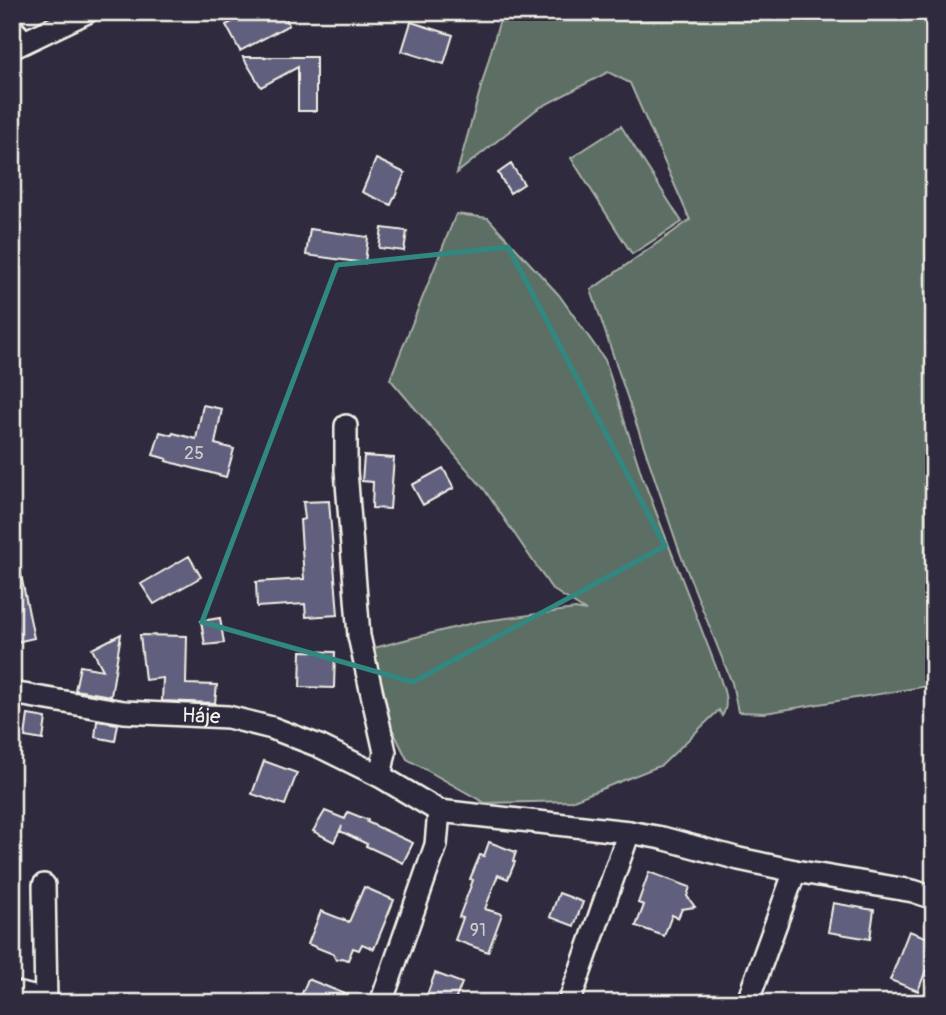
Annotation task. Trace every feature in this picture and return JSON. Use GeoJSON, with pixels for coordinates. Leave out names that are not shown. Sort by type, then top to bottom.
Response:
{"type":"FeatureCollection","features":[{"type":"Feature","properties":{"kind":"street"},"geometry":{"type":"LineString","coordinates":[[21,43],[87,12]]}},
{"type":"Feature","properties":{"kind":"street"},"geometry":{"type":"LineString","coordinates":[[346,426],[346,470],[359,636],[385,752],[380,776]]}},
{"type":"Feature","properties":{"kind":"street","name":"Háje"},"geometry":{"type":"LineString","coordinates":[[12,693],[124,712],[228,717],[272,729],[319,746],[380,776],[439,811]]}},
{"type":"Feature","properties":{"kind":"street"},"geometry":{"type":"LineString","coordinates":[[382,1003],[436,845],[439,811],[629,832],[739,859],[913,891],[934,898]]}},
{"type":"Feature","properties":{"kind":"street"},"geometry":{"type":"LineString","coordinates":[[569,1003],[629,832]]}},
{"type":"Feature","properties":{"kind":"street"},"geometry":{"type":"LineString","coordinates":[[747,1003],[795,871]]}},
{"type":"Feature","properties":{"kind":"street"},"geometry":{"type":"LineString","coordinates":[[12,992],[46,1001],[44,885]]}},
{"type":"Feature","properties":{"kind":"lane"},"geometry":{"type":"LineString","coordinates":[[12,20],[21,43]]}},
{"type":"Feature","properties":{"kind":"highlighted area"},"geometry":{"type":"Polygon","coordinates":[[[508,247],[665,546],[413,682],[202,622],[337,265],[508,247]]]}},
{"type":"Feature","properties":{"kind":"green space"},"geometry":{"type":"Polygon","coordinates":[[[502,12],[934,12],[934,685],[765,713],[738,712],[732,683],[680,553],[591,290],[690,220],[630,83],[608,72],[537,109],[457,173],[502,12]]]}},
{"type":"Feature","properties":{"kind":"green space"},"geometry":{"type":"Polygon","coordinates":[[[621,126],[682,222],[632,254],[571,158],[621,126]]]}},
{"type":"Feature","properties":{"kind":"green space"},"geometry":{"type":"Polygon","coordinates":[[[456,214],[488,218],[559,295],[605,360],[642,476],[725,694],[726,706],[722,716],[719,710],[662,765],[571,801],[485,803],[407,759],[384,713],[363,651],[477,622],[575,609],[586,611],[552,589],[484,489],[390,379],[456,214]]]}},
{"type":"Feature","properties":{"kind":"building"},"geometry":{"type":"Polygon","coordinates":[[[251,12],[283,12],[289,25],[240,51],[226,25],[251,12]]]}},
{"type":"Feature","properties":{"kind":"building"},"geometry":{"type":"Polygon","coordinates":[[[411,22],[453,35],[444,64],[402,51],[411,22]]]}},
{"type":"Feature","properties":{"kind":"building"},"geometry":{"type":"Polygon","coordinates":[[[243,57],[316,57],[316,111],[298,111],[298,67],[261,87],[243,57]]]}},
{"type":"Feature","properties":{"kind":"building"},"geometry":{"type":"Polygon","coordinates":[[[376,159],[405,173],[391,205],[362,192],[376,159]]]}},
{"type":"Feature","properties":{"kind":"building"},"geometry":{"type":"Polygon","coordinates":[[[511,164],[524,184],[510,193],[498,173],[511,164]]]}},
{"type":"Feature","properties":{"kind":"building"},"geometry":{"type":"Polygon","coordinates":[[[382,228],[407,231],[404,251],[379,248],[382,228]]]}},
{"type":"Feature","properties":{"kind":"building"},"geometry":{"type":"Polygon","coordinates":[[[310,229],[368,237],[365,263],[306,255],[310,229]]]}},
{"type":"Feature","properties":{"kind":"building"},"geometry":{"type":"Polygon","coordinates":[[[203,405],[222,409],[215,444],[234,449],[226,477],[153,455],[160,432],[196,439],[203,405]]]}},
{"type":"Feature","properties":{"kind":"building"},"geometry":{"type":"Polygon","coordinates":[[[364,456],[394,458],[390,509],[372,508],[373,482],[362,481],[364,456]]]}},
{"type":"Feature","properties":{"kind":"building"},"geometry":{"type":"Polygon","coordinates":[[[443,468],[454,488],[423,505],[412,485],[443,468]]]}},
{"type":"Feature","properties":{"kind":"building"},"geometry":{"type":"Polygon","coordinates":[[[329,501],[338,615],[306,617],[305,604],[257,607],[256,582],[304,579],[300,520],[305,519],[303,502],[329,501]]]}},
{"type":"Feature","properties":{"kind":"building"},"geometry":{"type":"Polygon","coordinates":[[[189,556],[201,577],[154,604],[141,584],[189,556]]]}},
{"type":"Feature","properties":{"kind":"building"},"geometry":{"type":"Polygon","coordinates":[[[20,570],[34,638],[12,643],[12,571],[20,570]]]}},
{"type":"Feature","properties":{"kind":"building"},"geometry":{"type":"Polygon","coordinates":[[[220,618],[224,643],[205,645],[201,621],[220,618]]]}},
{"type":"Feature","properties":{"kind":"building"},"geometry":{"type":"Polygon","coordinates":[[[121,634],[111,696],[75,690],[80,666],[103,670],[92,649],[121,634]]]}},
{"type":"Feature","properties":{"kind":"building"},"geometry":{"type":"Polygon","coordinates":[[[140,635],[187,636],[186,684],[217,685],[215,703],[162,701],[163,678],[145,680],[140,635]]]}},
{"type":"Feature","properties":{"kind":"building"},"geometry":{"type":"Polygon","coordinates":[[[301,651],[335,652],[334,688],[300,687],[301,651]]]}},
{"type":"Feature","properties":{"kind":"building"},"geometry":{"type":"Polygon","coordinates":[[[28,715],[46,718],[43,740],[25,737],[28,715]]]}},
{"type":"Feature","properties":{"kind":"building"},"geometry":{"type":"Polygon","coordinates":[[[97,721],[118,724],[115,741],[95,737],[97,721]]]}},
{"type":"Feature","properties":{"kind":"building"},"geometry":{"type":"Polygon","coordinates":[[[264,761],[297,773],[285,805],[252,794],[264,761]]]}},
{"type":"Feature","properties":{"kind":"building"},"geometry":{"type":"Polygon","coordinates":[[[325,811],[345,819],[348,812],[413,843],[403,863],[340,831],[342,826],[334,842],[313,831],[325,811]]]}},
{"type":"Feature","properties":{"kind":"building"},"geometry":{"type":"Polygon","coordinates":[[[489,842],[516,852],[508,879],[498,875],[485,909],[502,914],[488,952],[455,940],[463,918],[459,917],[473,880],[470,879],[489,842]]]}},
{"type":"Feature","properties":{"kind":"building"},"geometry":{"type":"Polygon","coordinates":[[[649,872],[690,887],[687,896],[695,907],[682,909],[678,918],[672,915],[664,936],[636,926],[644,905],[638,903],[649,872]]]}},
{"type":"Feature","properties":{"kind":"building"},"geometry":{"type":"Polygon","coordinates":[[[364,887],[394,900],[374,949],[362,944],[359,950],[353,948],[348,960],[336,960],[333,954],[308,944],[321,911],[349,922],[364,887]]]}},
{"type":"Feature","properties":{"kind":"building"},"geometry":{"type":"Polygon","coordinates":[[[559,893],[583,902],[574,926],[550,917],[559,893]]]}},
{"type":"Feature","properties":{"kind":"building"},"geometry":{"type":"Polygon","coordinates":[[[833,903],[874,910],[870,939],[828,932],[833,903]]]}},
{"type":"Feature","properties":{"kind":"building"},"geometry":{"type":"Polygon","coordinates":[[[909,931],[934,940],[934,949],[918,991],[890,980],[909,931]]]}},
{"type":"Feature","properties":{"kind":"building"},"geometry":{"type":"Polygon","coordinates":[[[435,973],[462,983],[454,1003],[427,995],[435,973]]]}},
{"type":"Feature","properties":{"kind":"building"},"geometry":{"type":"Polygon","coordinates":[[[308,979],[365,1002],[365,1003],[298,1003],[308,979]]]}}]}
